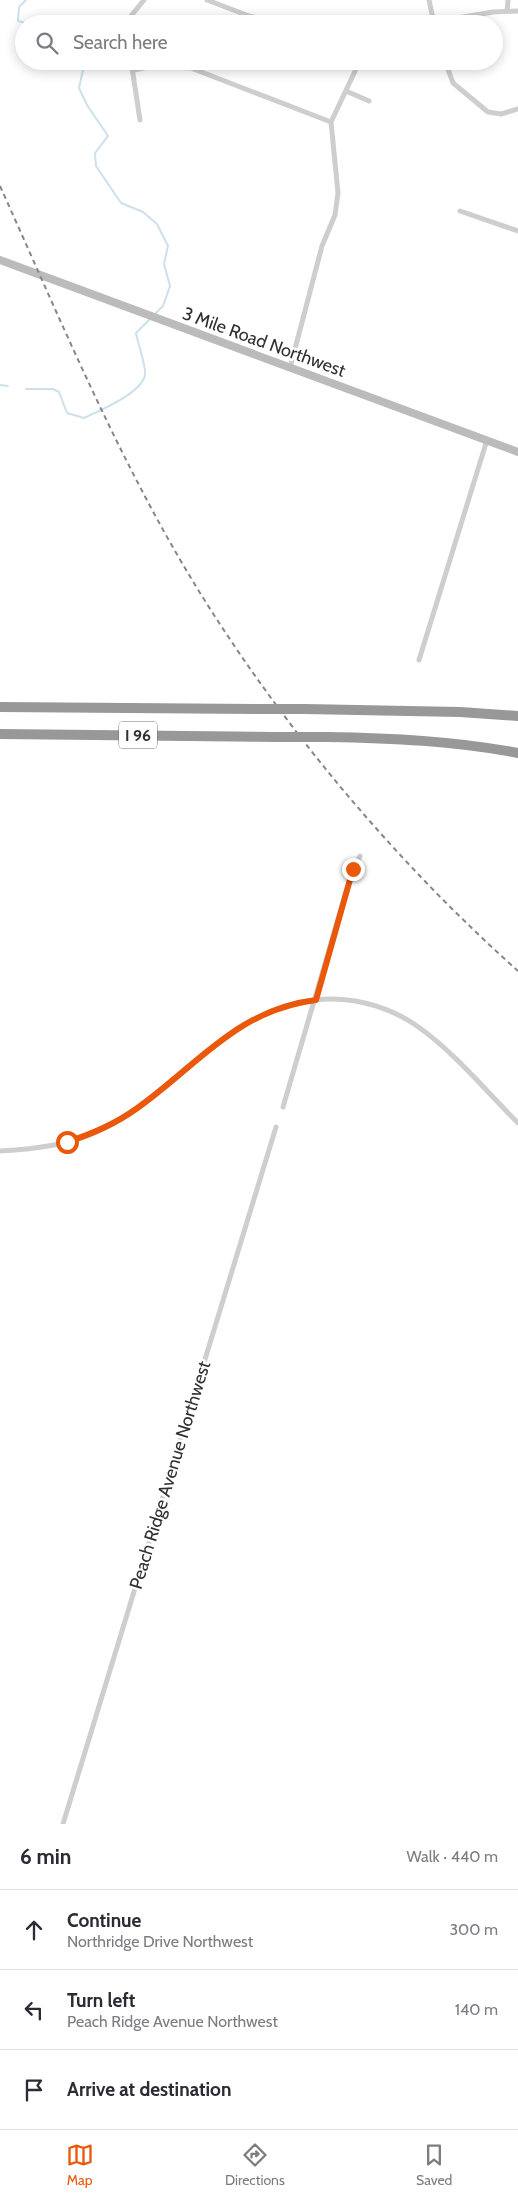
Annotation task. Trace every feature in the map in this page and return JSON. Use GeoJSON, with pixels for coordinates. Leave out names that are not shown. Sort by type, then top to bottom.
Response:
{"type":"FeatureCollection","features":[{"type":"Feature","properties":{"kind":"highway","name":"I 96"},"geometry":{"type":"LineString","coordinates":[[0,707],[305,709],[460,712],[518,716]]}},
{"type":"Feature","properties":{"kind":"highway","name":"I 96"},"geometry":{"type":"LineString","coordinates":[[0,734],[276,736],[425,740],[518,753]]}},
{"type":"Feature","properties":{"kind":"main road","name":"3 Mile Road Northwest"},"geometry":{"type":"LineString","coordinates":[[0,260],[518,452]]}},
{"type":"Feature","properties":{"kind":"street"},"geometry":{"type":"LineString","coordinates":[[133,15],[144,0]]}},
{"type":"Feature","properties":{"kind":"street"},"geometry":{"type":"LineString","coordinates":[[207,0],[246,15]]}},
{"type":"Feature","properties":{"kind":"street"},"geometry":{"type":"LineString","coordinates":[[429,0],[432,15]]}},
{"type":"Feature","properties":{"kind":"street"},"geometry":{"type":"LineString","coordinates":[[507,11],[508,0]]}},
{"type":"Feature","properties":{"kind":"street"},"geometry":{"type":"LineString","coordinates":[[483,15],[518,11]]}},
{"type":"Feature","properties":{"kind":"street"},"geometry":{"type":"LineString","coordinates":[[134,70],[140,120]]}},
{"type":"Feature","properties":{"kind":"street"},"geometry":{"type":"LineString","coordinates":[[196,70],[331,122]]}},
{"type":"Feature","properties":{"kind":"street"},"geometry":{"type":"LineString","coordinates":[[290,368],[322,246],[335,215],[338,193],[331,122],[356,70]]}},
{"type":"Feature","properties":{"kind":"street"},"geometry":{"type":"LineString","coordinates":[[448,70],[453,83],[488,112],[501,114],[518,110]]}},
{"type":"Feature","properties":{"kind":"street"},"geometry":{"type":"LineString","coordinates":[[346,91],[369,101]]}},
{"type":"Feature","properties":{"kind":"street"},"geometry":{"type":"LineString","coordinates":[[460,211],[518,231]]}},
{"type":"Feature","properties":{"kind":"street"},"geometry":{"type":"LineString","coordinates":[[420,660],[487,440]]}},
{"type":"Feature","properties":{"kind":"street"},"geometry":{"type":"LineString","coordinates":[[283,1107],[316,1000],[340,910],[353,869],[360,856]]}},
{"type":"Feature","properties":{"kind":"street"},"geometry":{"type":"LineString","coordinates":[[0,1151],[46,1147],[103,1129],[152,1098],[243,1024],[283,1006],[316,1000],[344,1000],[366,1004],[388,1010],[411,1022],[448,1053],[518,1123]]}},
{"type":"Feature","properties":{"kind":"street","name":"Peach Ridge Avenue Northwest"},"geometry":{"type":"LineString","coordinates":[[63,1824],[276,1127]]}},
{"type":"Feature","properties":{"kind":"waterway"},"geometry":{"type":"LineString","coordinates":[[18,15],[19,7],[26,0]]}},
{"type":"Feature","properties":{"kind":"waterway"},"geometry":{"type":"LineString","coordinates":[[83,70],[79,88],[87,105],[108,136],[95,153],[96,166],[121,203],[143,212],[157,224],[168,246],[164,264],[170,286],[163,306],[154,315]]}},
{"type":"Feature","properties":{"kind":"waterway"},"geometry":{"type":"LineString","coordinates":[[26,389],[53,389],[59,392],[67,413],[84,418],[121,400],[131,393],[144,379],[145,368],[136,333],[151,318]]}},
{"type":"Feature","properties":{"kind":"waterway"},"geometry":{"type":"LineString","coordinates":[[0,385],[8,386]]}},
{"type":"Feature","properties":{"kind":"railway"},"geometry":{"type":"LineString","coordinates":[[0,186],[116,441],[169,540],[231,640],[304,742],[385,839],[472,929],[518,971]]}},
{"type":"Feature","properties":{"kind":"route"},"geometry":{"type":"LineString","coordinates":[[67,1142],[103,1129],[135,1110],[223,1039],[251,1020],[283,1006],[316,1000],[335,927],[353,869]]}}]}
